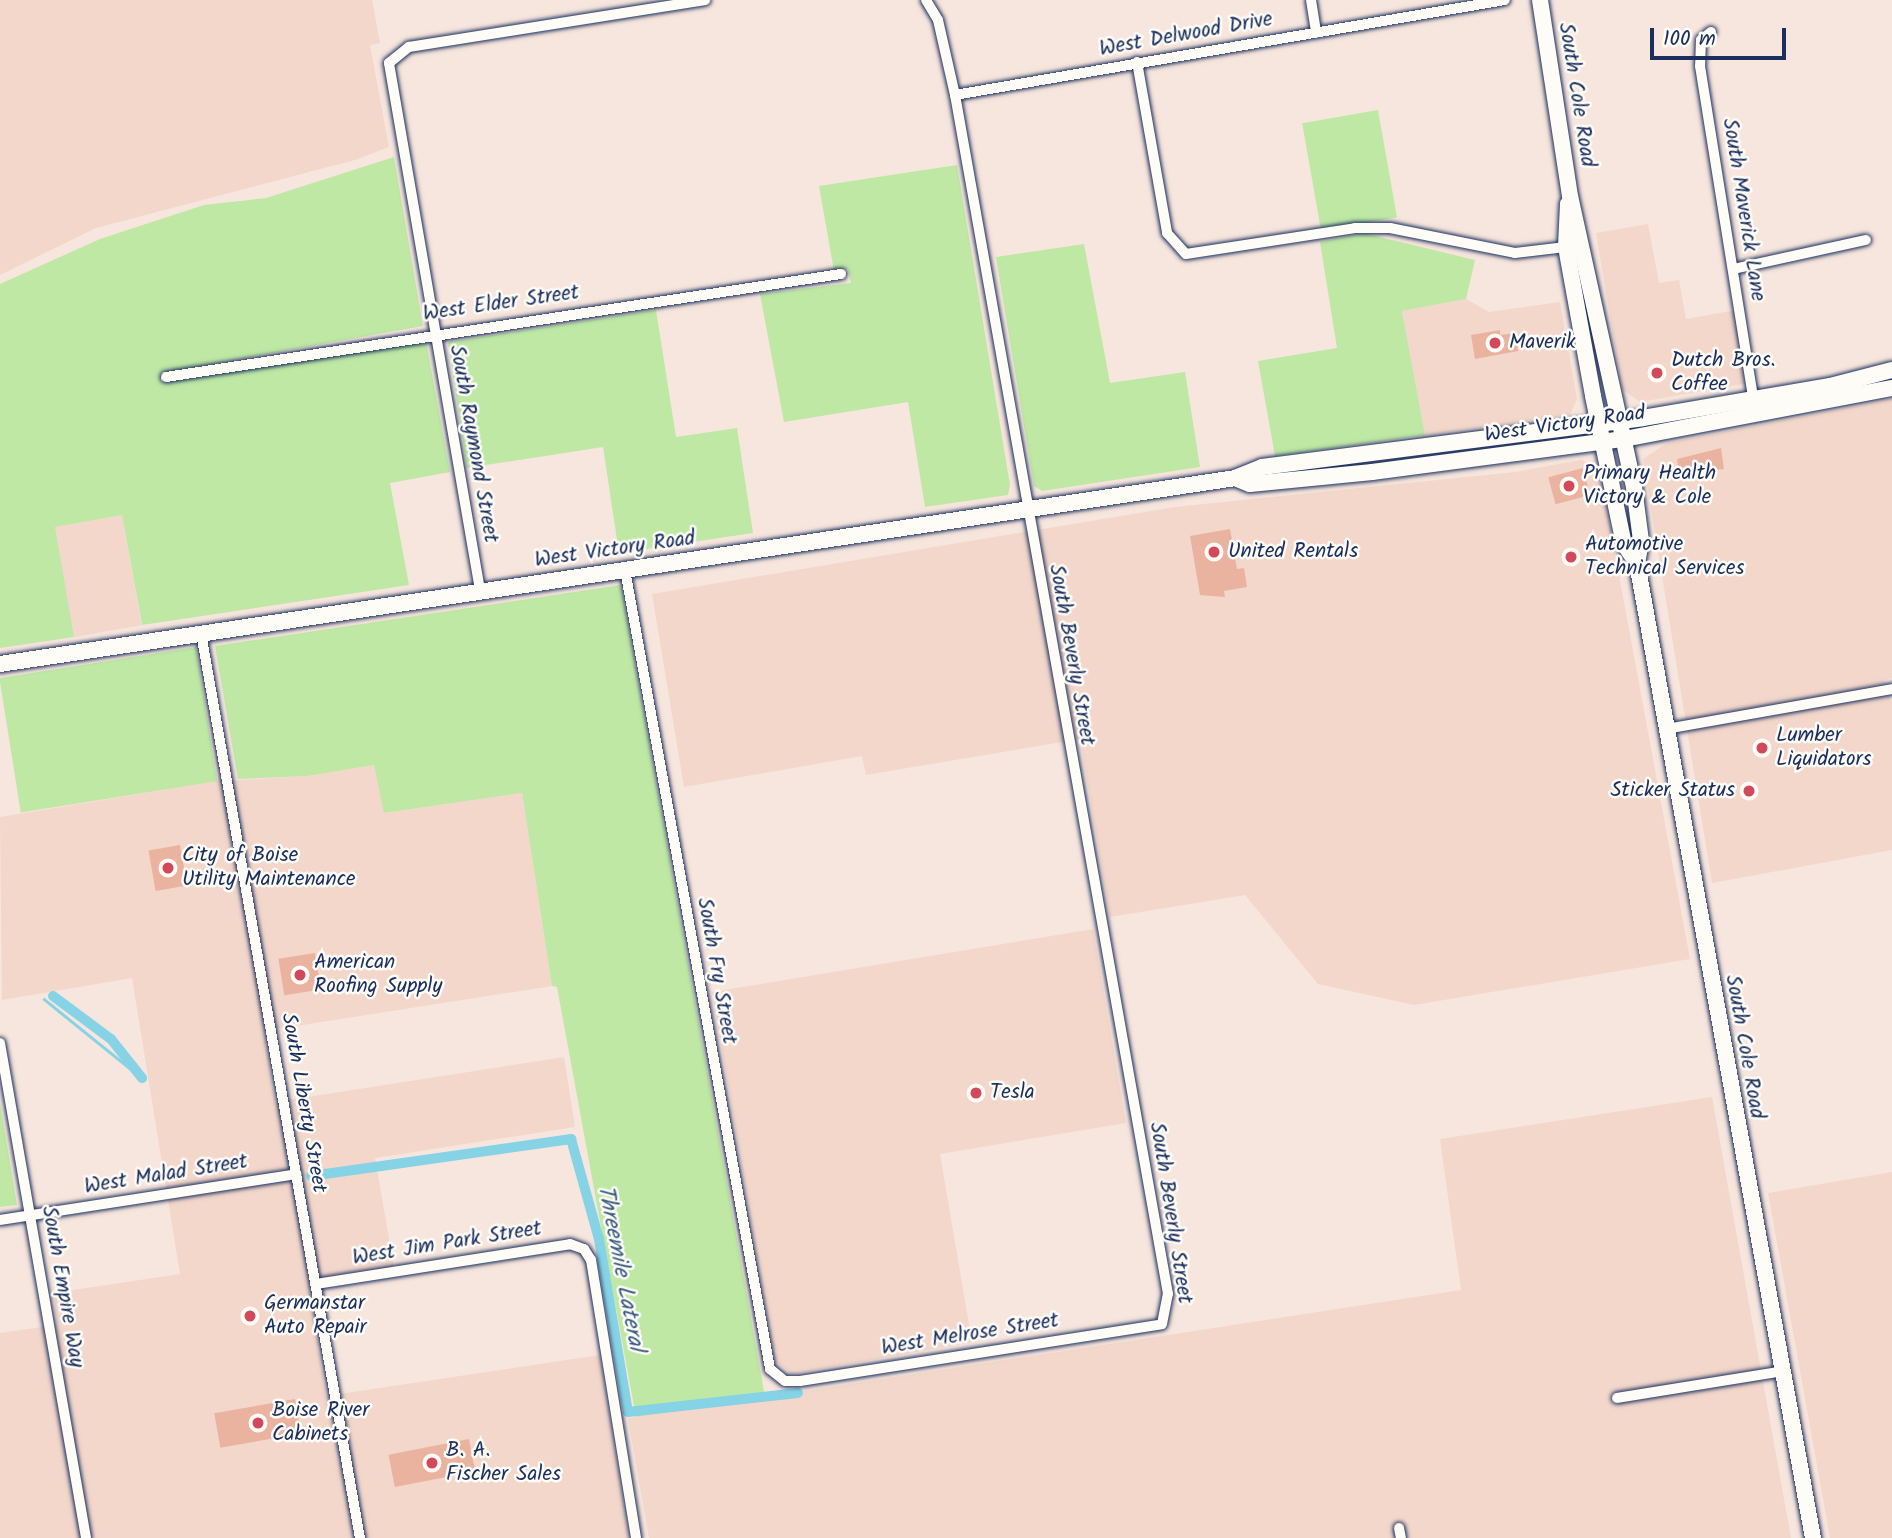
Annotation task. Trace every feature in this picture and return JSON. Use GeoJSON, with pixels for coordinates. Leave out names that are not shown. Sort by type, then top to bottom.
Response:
{"type":"FeatureCollection","features":[{"type":"Feature","properties":{"kind":"main road","name":"South Cole Road"},"geometry":{"type":"LineString","coordinates":[[1540,0],[1570,196],[1583,250],[1609,394],[1625,439],[1641,541],[1637,563],[1813,1538]]}},
{"type":"Feature","properties":{"kind":"main road","name":"South Cole Road"},"geometry":{"type":"LineString","coordinates":[[1570,196],[1566,247],[1624,544],[1637,563]]}},
{"type":"Feature","properties":{"kind":"main road","name":"South Cole Road"},"geometry":{"type":"LineString","coordinates":[[1566,247],[1587,275]]}},
{"type":"Feature","properties":{"kind":"main road","name":"West Victory Road"},"geometry":{"type":"LineString","coordinates":[[0,664],[1235,478],[1262,467],[1334,460],[1620,421],[1892,370]]}},
{"type":"Feature","properties":{"kind":"main road","name":"West Victory Road"},"geometry":{"type":"LineString","coordinates":[[1235,478],[1250,484],[1625,439],[1892,388]]}},
{"type":"Feature","properties":{"kind":"main road","name":"West Victory Road"},"geometry":{"type":"LineString","coordinates":[[1283,480],[1287,472],[1334,460]]}},
{"type":"Feature","properties":{"kind":"street","name":"South Raymond Street"},"geometry":{"type":"LineString","coordinates":[[480,590],[389,68],[392,57],[409,47],[705,0]]}},
{"type":"Feature","properties":{"kind":"street","name":"South Beverly Street"},"geometry":{"type":"LineString","coordinates":[[926,0],[938,20],[955,94],[1168,1294],[1167,1319]]}},
{"type":"Feature","properties":{"kind":"street"},"geometry":{"type":"LineString","coordinates":[[1311,0],[1316,33]]}},
{"type":"Feature","properties":{"kind":"street","name":"West Delwood Drive"},"geometry":{"type":"LineString","coordinates":[[955,94],[1505,0]]}},
{"type":"Feature","properties":{"kind":"street","name":"South Maverick Lane"},"geometry":{"type":"LineString","coordinates":[[1711,32],[1699,53],[1753,398]]}},
{"type":"Feature","properties":{"kind":"street"},"geometry":{"type":"LineString","coordinates":[[1137,62],[1167,233],[1186,254],[1355,228],[1390,228],[1515,253],[1566,247]]}},
{"type":"Feature","properties":{"kind":"street"},"geometry":{"type":"LineString","coordinates":[[1733,269],[1866,240]]}},
{"type":"Feature","properties":{"kind":"street","name":"West Elder Street"},"geometry":{"type":"LineString","coordinates":[[166,377],[841,274]]}},
{"type":"Feature","properties":{"kind":"street","name":"South Fry Street"},"geometry":{"type":"LineString","coordinates":[[625,570],[767,1361],[776,1376]]}},
{"type":"Feature","properties":{"kind":"street","name":"South Liberty Street"},"geometry":{"type":"LineString","coordinates":[[201,633],[360,1538]]}},
{"type":"Feature","properties":{"kind":"street"},"geometry":{"type":"LineString","coordinates":[[1666,729],[1892,688]]}},
{"type":"Feature","properties":{"kind":"street","name":"South Empire Way"},"geometry":{"type":"LineString","coordinates":[[0,1043],[86,1538]]}},
{"type":"Feature","properties":{"kind":"street","name":"West Malad Street"},"geometry":{"type":"LineString","coordinates":[[0,1220],[296,1174]]}},
{"type":"Feature","properties":{"kind":"street","name":"West Jim Park Street"},"geometry":{"type":"LineString","coordinates":[[316,1284],[570,1244],[584,1249],[591,1260],[636,1538]]}},
{"type":"Feature","properties":{"kind":"street","name":"West Melrose Street"},"geometry":{"type":"LineString","coordinates":[[776,1376],[800,1381],[1156,1327],[1167,1319]]}},
{"type":"Feature","properties":{"kind":"street"},"geometry":{"type":"LineString","coordinates":[[1616,1398],[1783,1371]]}},
{"type":"Feature","properties":{"kind":"shaded area"},"geometry":{"type":"Polygon","coordinates":[[[0,0],[372,0],[380,43],[370,45],[389,147],[355,160],[96,228],[0,275],[0,0]]]}},
{"type":"Feature","properties":{"kind":"shaded area"},"geometry":{"type":"Polygon","coordinates":[[[1648,224],[1659,283],[1679,280],[1686,319],[1742,309],[1755,382],[1640,402],[1622,389],[1596,233],[1648,224]]]}},
{"type":"Feature","properties":{"kind":"shaded area"},"geometry":{"type":"Polygon","coordinates":[[[1466,299],[1489,312],[1560,302],[1577,399],[1570,415],[1425,435],[1402,311],[1466,299]]]}},
{"type":"Feature","properties":{"kind":"shaded area"},"geometry":{"type":"Polygon","coordinates":[[[1892,399],[1892,678],[1884,680],[1892,703],[1892,850],[1712,883],[1643,459],[1667,443],[1892,399]]]}},
{"type":"Feature","properties":{"kind":"shaded area"},"geometry":{"type":"Polygon","coordinates":[[[1581,460],[1599,467],[1690,959],[1414,1005],[1318,984],[1245,895],[1110,917],[1080,739],[866,775],[862,756],[684,787],[652,594],[1175,507],[1515,472],[1581,460]]]}},
{"type":"Feature","properties":{"kind":"shaded area"},"geometry":{"type":"Polygon","coordinates":[[[122,515],[141,625],[73,637],[54,527],[122,515]]]}},
{"type":"Feature","properties":{"kind":"shaded area"},"geometry":{"type":"Polygon","coordinates":[[[374,765],[385,813],[522,793],[552,986],[264,1031],[275,1102],[564,1057],[575,1127],[375,1158],[394,1267],[308,1283],[326,1396],[600,1355],[629,1538],[0,1538],[0,1333],[57,1325],[53,1293],[180,1274],[132,978],[2,1000],[0,817],[218,781],[309,776],[374,765]]]}},
{"type":"Feature","properties":{"kind":"shaded area"},"geometry":{"type":"Polygon","coordinates":[[[1093,929],[1126,1123],[940,1154],[972,1342],[792,1374],[775,1361],[712,992],[1093,929]]]}},
{"type":"Feature","properties":{"kind":"shaded area"},"geometry":{"type":"Polygon","coordinates":[[[1712,1097],[1791,1538],[649,1538],[628,1418],[1461,1290],[1440,1139],[1712,1097]]]}},
{"type":"Feature","properties":{"kind":"shaded area"},"geometry":{"type":"Polygon","coordinates":[[[1892,1172],[1892,1538],[1830,1538],[1768,1193],[1892,1172]]]}},
{"type":"Feature","properties":{"kind":"green space"},"geometry":{"type":"Polygon","coordinates":[[[1378,110],[1397,217],[1321,231],[1302,123],[1378,110]]]}},
{"type":"Feature","properties":{"kind":"green space"},"geometry":{"type":"Polygon","coordinates":[[[394,157],[423,326],[161,373],[164,383],[426,341],[450,472],[390,483],[409,585],[142,625],[122,515],[55,527],[74,637],[0,648],[0,284],[100,239],[204,205],[266,198],[394,157]]]}},
{"type":"Feature","properties":{"kind":"green space"},"geometry":{"type":"Polygon","coordinates":[[[957,165],[1010,485],[1008,495],[925,507],[908,402],[784,422],[760,294],[851,283],[848,269],[834,271],[819,186],[957,165]]]}},
{"type":"Feature","properties":{"kind":"green space"},"geometry":{"type":"Polygon","coordinates":[[[1363,233],[1475,260],[1466,299],[1402,311],[1425,435],[1275,456],[1258,361],[1337,348],[1320,242],[1363,233]]]}},
{"type":"Feature","properties":{"kind":"green space"},"geometry":{"type":"Polygon","coordinates":[[[1084,244],[1110,383],[1185,372],[1200,467],[1042,491],[1034,486],[996,257],[1084,244]]]}},
{"type":"Feature","properties":{"kind":"green space"},"geometry":{"type":"Polygon","coordinates":[[[656,310],[676,437],[737,428],[753,533],[619,553],[603,447],[467,468],[448,342],[656,310]]]}},
{"type":"Feature","properties":{"kind":"green space"},"geometry":{"type":"Polygon","coordinates":[[[621,585],[765,1397],[636,1417],[557,987],[552,986],[522,793],[384,813],[374,765],[308,776],[238,779],[215,646],[621,585]]]}},
{"type":"Feature","properties":{"kind":"green space"},"geometry":{"type":"Polygon","coordinates":[[[196,647],[217,781],[21,812],[0,678],[196,647]]]}},
{"type":"Feature","properties":{"kind":"green space"},"geometry":{"type":"Polygon","coordinates":[[[0,1103],[17,1205],[0,1207],[0,1103]]]}},
{"type":"Feature","properties":{"kind":"building","name":"Maverik"},"geometry":{"type":"Polygon","coordinates":[[[1500,330],[1500,335],[1515,333],[1518,351],[1475,359],[1471,335],[1500,330]]]}},
{"type":"Feature","properties":{"kind":"building"},"geometry":{"type":"Polygon","coordinates":[[[1721,448],[1724,469],[1679,474],[1677,459],[1721,448]]]}},
{"type":"Feature","properties":{"kind":"building","name":"Primary Health Victory & Cole"},"geometry":{"type":"Polygon","coordinates":[[[1583,468],[1590,495],[1555,504],[1548,477],[1583,468]]]}},
{"type":"Feature","properties":{"kind":"building","name":"United Rentals"},"geometry":{"type":"Polygon","coordinates":[[[1230,529],[1237,569],[1244,568],[1247,587],[1224,591],[1225,597],[1200,595],[1190,536],[1230,529]]]}},
{"type":"Feature","properties":{"kind":"building","name":"City of Boise Utility Maintenance"},"geometry":{"type":"Polygon","coordinates":[[[180,845],[187,885],[156,891],[148,851],[180,845]]]}},
{"type":"Feature","properties":{"kind":"building","name":"American Roofing Supply"},"geometry":{"type":"Polygon","coordinates":[[[315,953],[321,990],[284,995],[278,959],[315,953]]]}},
{"type":"Feature","properties":{"kind":"building","name":"Boise River Cabinets"},"geometry":{"type":"Polygon","coordinates":[[[295,1399],[301,1433],[220,1448],[214,1413],[295,1399]]]}},
{"type":"Feature","properties":{"kind":"building","name":"B. A. Fischer Sales"},"geometry":{"type":"Polygon","coordinates":[[[469,1439],[475,1471],[395,1487],[389,1455],[469,1439]]]}},
{"type":"Feature","properties":{"kind":"waterway","name":"Threemile Lateral"},"geometry":{"type":"LineString","coordinates":[[53,996],[111,1039],[142,1078]]}},
{"type":"Feature","properties":{"kind":"waterway"},"geometry":{"type":"LineString","coordinates":[[44,999],[142,1078]]}},
{"type":"Feature","properties":{"kind":"waterway","name":"Threemile Lateral"},"geometry":{"type":"LineString","coordinates":[[311,1176],[571,1139],[599,1239],[628,1412],[798,1393]]}},
{"type":"Feature","properties":{"kind":"place","name":"Maverik"},"geometry":{"type":"Point","coordinates":[1495,343]}},
{"type":"Feature","properties":{"kind":"place","name":"Dutch Bros. Coffee"},"geometry":{"type":"Point","coordinates":[1657,373]}},
{"type":"Feature","properties":{"kind":"place","name":"Primary Health Victory & Cole"},"geometry":{"type":"Point","coordinates":[1569,486]}},
{"type":"Feature","properties":{"kind":"place","name":"United Rentals"},"geometry":{"type":"Point","coordinates":[1214,552]}},
{"type":"Feature","properties":{"kind":"place","name":"Automotive Technical Services"},"geometry":{"type":"Point","coordinates":[1571,557]}},
{"type":"Feature","properties":{"kind":"place","name":"Lumber Liquidators"},"geometry":{"type":"Point","coordinates":[1762,748]}},
{"type":"Feature","properties":{"kind":"place","name":"Sticker Status"},"geometry":{"type":"Point","coordinates":[1749,791]}},
{"type":"Feature","properties":{"kind":"place","name":"City of Boise Utility Maintenance"},"geometry":{"type":"Point","coordinates":[168,868]}},
{"type":"Feature","properties":{"kind":"place","name":"American Roofing Supply"},"geometry":{"type":"Point","coordinates":[300,975]}},
{"type":"Feature","properties":{"kind":"place","name":"Tesla"},"geometry":{"type":"Point","coordinates":[976,1093]}},
{"type":"Feature","properties":{"kind":"place","name":"Germanstar Auto Repair"},"geometry":{"type":"Point","coordinates":[250,1316]}},
{"type":"Feature","properties":{"kind":"place","name":"Boise River Cabinets"},"geometry":{"type":"Point","coordinates":[258,1423]}},
{"type":"Feature","properties":{"kind":"place","name":"B. A. Fischer Sales"},"geometry":{"type":"Point","coordinates":[432,1463]}}]}
